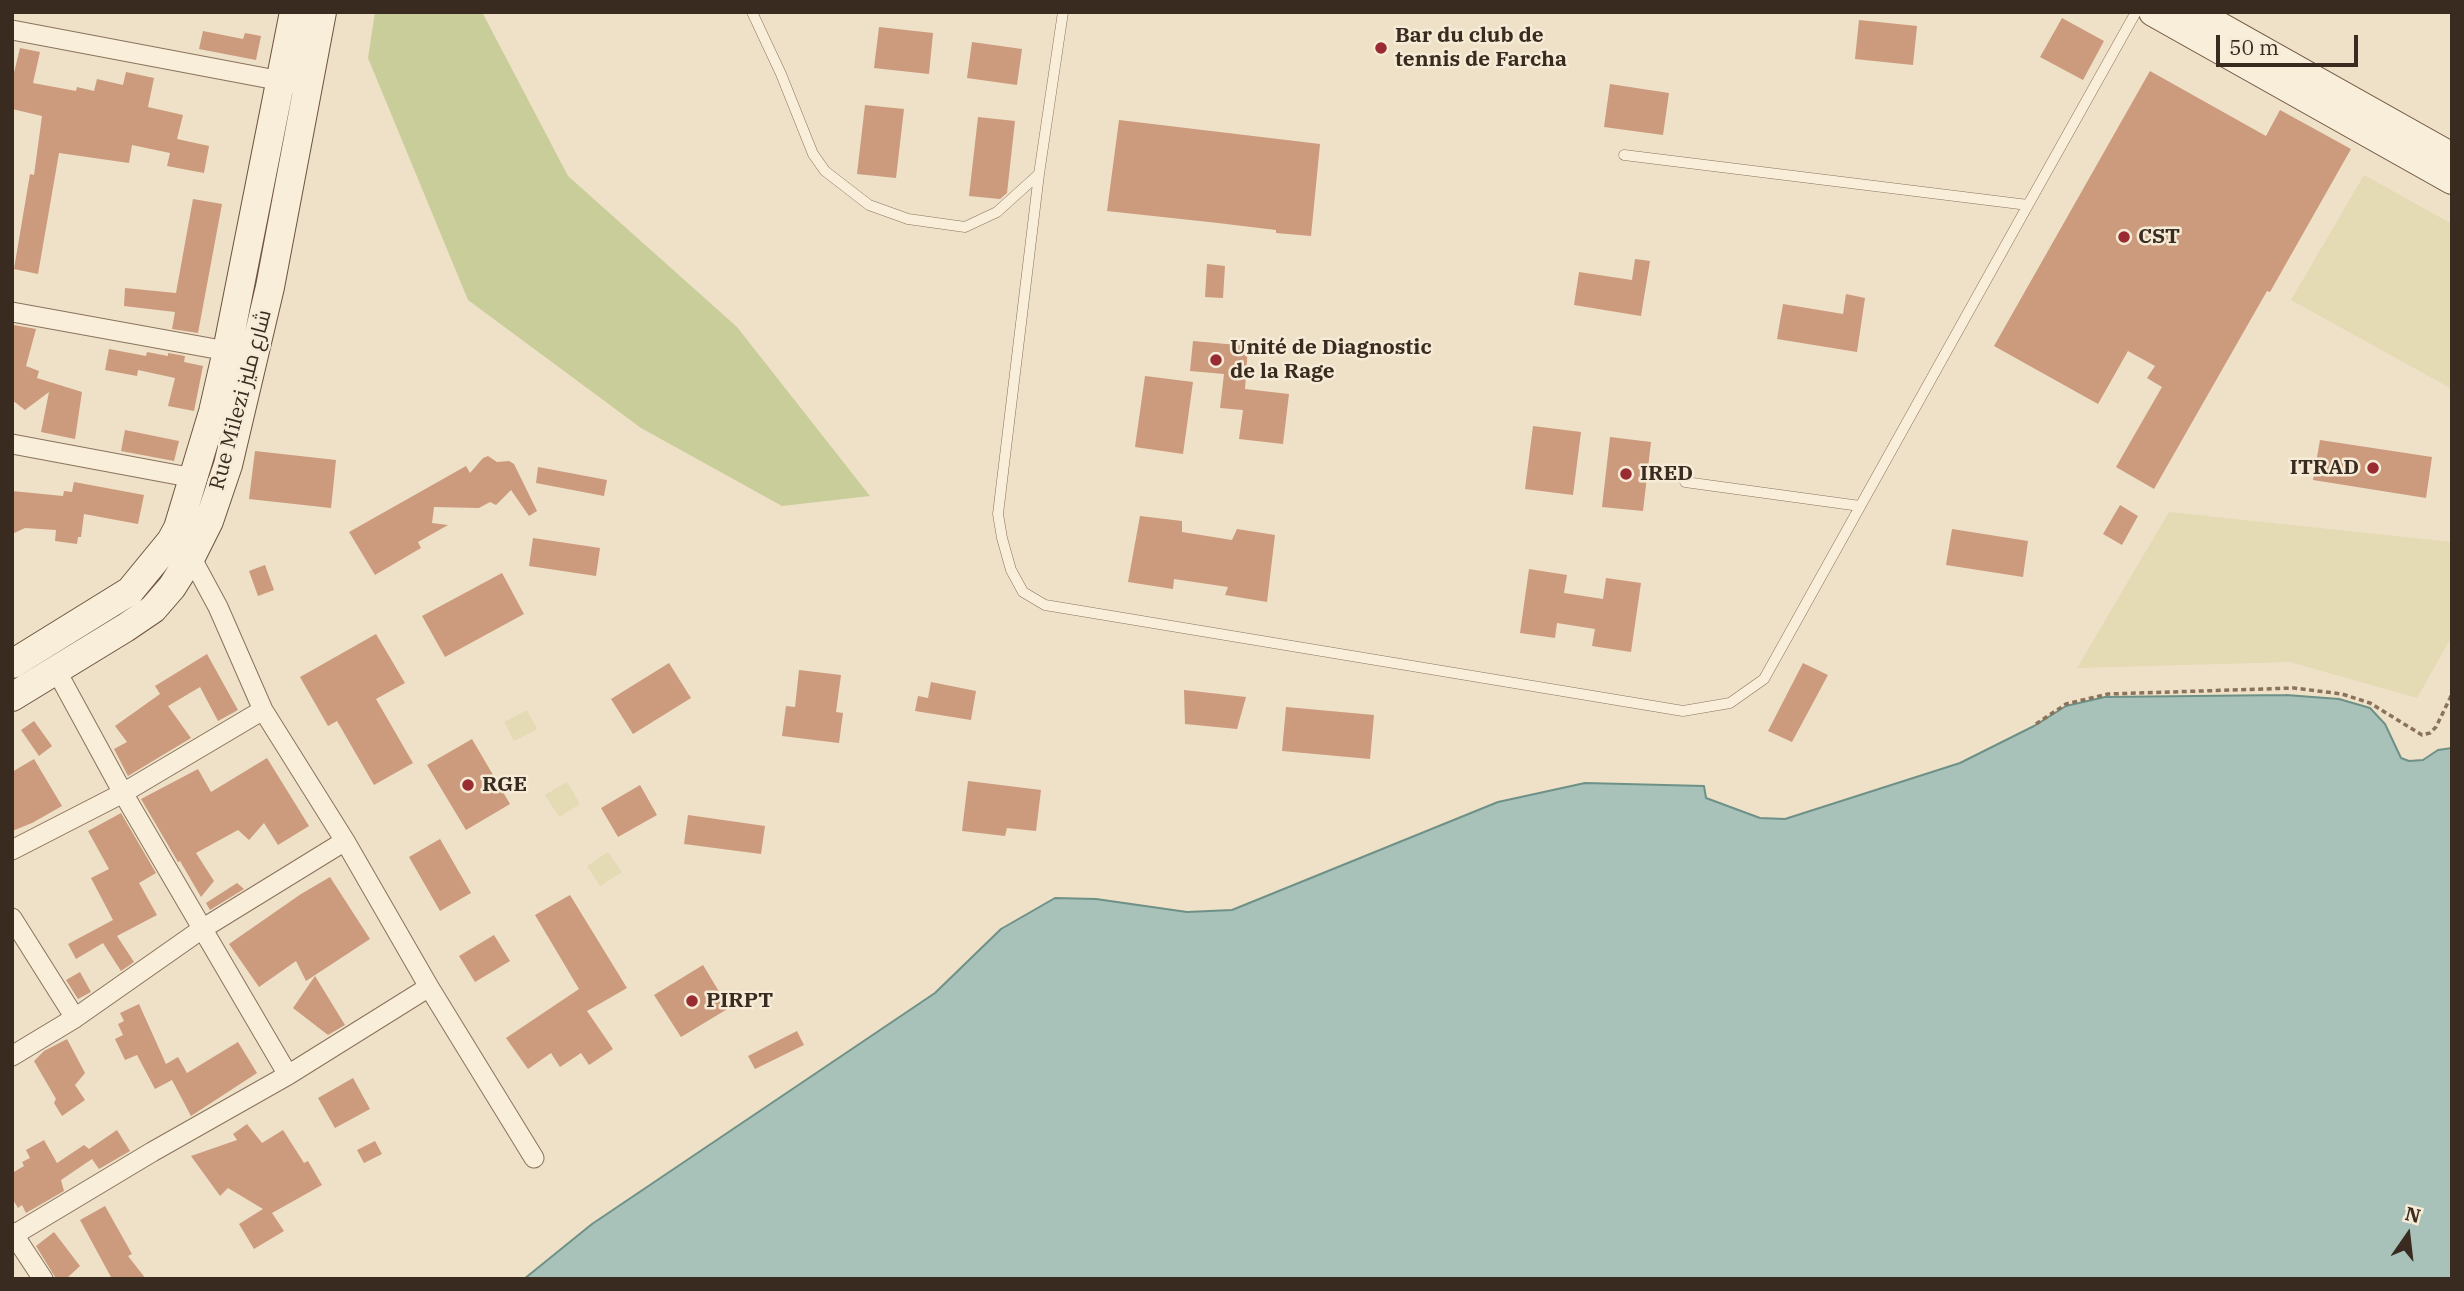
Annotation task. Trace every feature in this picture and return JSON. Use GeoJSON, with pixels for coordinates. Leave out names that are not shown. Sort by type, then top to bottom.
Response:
{"type":"FeatureCollection","features":[{"type":"Feature","properties":{"kind":"street","name":"Rue Milezi شارع مليز"},"geometry":{"type":"LineString","coordinates":[[12,664],[130,590],[181,549],[209,521],[228,464],[270,287],[294,84],[294,12]]}},
{"type":"Feature","properties":{"kind":"street","name":"Rue Milezi شارع مليز"},"geometry":{"type":"LineString","coordinates":[[12,697],[153,609],[172,587],[181,549],[178,528],[194,478],[294,84],[322,12]]}},
{"type":"Feature","properties":{"kind":"street"},"geometry":{"type":"LineString","coordinates":[[2153,12],[2198,22],[2452,180]]}},
{"type":"Feature","properties":{"kind":"street"},"geometry":{"type":"LineString","coordinates":[[12,30],[294,84]]}},
{"type":"Feature","properties":{"kind":"street"},"geometry":{"type":"LineString","coordinates":[[2281,72],[2452,157]]}},
{"type":"Feature","properties":{"kind":"street"},"geometry":{"type":"LineString","coordinates":[[12,312],[227,351]]}},
{"type":"Feature","properties":{"kind":"street"},"geometry":{"type":"LineString","coordinates":[[12,444],[194,478]]}},
{"type":"Feature","properties":{"kind":"street"},"geometry":{"type":"LineString","coordinates":[[181,549],[218,607],[263,710],[345,841],[429,987],[534,1157]]}},
{"type":"Feature","properties":{"kind":"street"},"geometry":{"type":"LineString","coordinates":[[56,670],[123,793],[288,1075]]}},
{"type":"Feature","properties":{"kind":"street"},"geometry":{"type":"LineString","coordinates":[[12,850],[123,793],[263,710]]}},
{"type":"Feature","properties":{"kind":"street"},"geometry":{"type":"LineString","coordinates":[[12,1056],[75,1018],[202,929],[345,841]]}},
{"type":"Feature","properties":{"kind":"street"},"geometry":{"type":"LineString","coordinates":[[12,918],[75,1018]]}},
{"type":"Feature","properties":{"kind":"street"},"geometry":{"type":"LineString","coordinates":[[43,1279],[13,1234],[288,1075],[429,987]]}},
{"type":"Feature","properties":{"kind":"lane"},"geometry":{"type":"LineString","coordinates":[[752,12],[781,74],[813,154],[825,171],[869,205],[908,219],[965,227],[997,212],[1039,174]]}},
{"type":"Feature","properties":{"kind":"lane"},"geometry":{"type":"LineString","coordinates":[[1063,12],[1039,174],[998,514],[1011,570],[1023,592],[1045,605],[1683,711],[1730,703],[1764,679],[2136,12]]}},
{"type":"Feature","properties":{"kind":"lane"},"geometry":{"type":"LineString","coordinates":[[1624,155],[2028,205]]}},
{"type":"Feature","properties":{"kind":"lane"},"geometry":{"type":"LineString","coordinates":[[1685,482],[1860,506]]}},
{"type":"Feature","properties":{"kind":"path"},"geometry":{"type":"LineString","coordinates":[[2036,724],[2066,704],[2108,694],[2294,688],[2342,694],[2370,703],[2423,735],[2436,727],[2452,694]]}},
{"type":"Feature","properties":{"kind":"shaded area"},"geometry":{"type":"Polygon","coordinates":[[[2364,175],[2452,224],[2452,389],[2291,300],[2364,175]]]}},
{"type":"Feature","properties":{"kind":"shaded area"},"geometry":{"type":"Polygon","coordinates":[[[2169,512],[2452,542],[2452,636],[2417,698],[2290,662],[2077,668],[2169,512]]]}},
{"type":"Feature","properties":{"kind":"shaded area"},"geometry":{"type":"Polygon","coordinates":[[[527,710],[537,729],[514,741],[504,722],[527,710]]]}},
{"type":"Feature","properties":{"kind":"shaded area"},"geometry":{"type":"Polygon","coordinates":[[[567,782],[580,804],[559,817],[545,795],[567,782]]]}},
{"type":"Feature","properties":{"kind":"shaded area"},"geometry":{"type":"Polygon","coordinates":[[[608,852],[622,872],[600,886],[587,866],[608,852]]]}},
{"type":"Feature","properties":{"kind":"green space"},"geometry":{"type":"Polygon","coordinates":[[[375,12],[482,12],[568,176],[737,327],[870,496],[782,506],[641,428],[468,300],[368,58],[375,12]]]}},
{"type":"Feature","properties":{"kind":"water"},"geometry":{"type":"Polygon","coordinates":[[[2286,695],[2339,699],[2370,708],[2385,724],[2401,758],[2409,761],[2423,760],[2438,750],[2452,748],[2452,1279],[524,1279],[592,1224],[935,993],[1001,929],[1055,898],[1096,899],[1187,912],[1232,910],[1498,802],[1585,783],[1704,786],[1706,798],[1760,818],[1785,819],[1960,763],[2034,726],[2066,706],[2105,697],[2286,695]]]}},
{"type":"Feature","properties":{"kind":"building"},"geometry":{"type":"Polygon","coordinates":[[[2062,18],[2104,41],[2083,80],[2040,57],[2062,18]]]}},
{"type":"Feature","properties":{"kind":"building"},"geometry":{"type":"Polygon","coordinates":[[[1859,20],[1917,26],[1913,65],[1855,59],[1859,20]]]}},
{"type":"Feature","properties":{"kind":"building"},"geometry":{"type":"Polygon","coordinates":[[[879,27],[933,33],[929,74],[874,68],[879,27]]]}},
{"type":"Feature","properties":{"kind":"building"},"geometry":{"type":"Polygon","coordinates":[[[203,31],[243,39],[245,33],[261,36],[256,60],[199,49],[203,31]]]}},
{"type":"Feature","properties":{"kind":"building"},"geometry":{"type":"Polygon","coordinates":[[[972,42],[1022,49],[1017,85],[967,78],[972,42]]]}},
{"type":"Feature","properties":{"kind":"building"},"geometry":{"type":"Polygon","coordinates":[[[20,48],[40,52],[33,83],[76,91],[77,87],[94,91],[97,79],[123,85],[126,72],[154,78],[148,107],[183,115],[177,139],[209,146],[204,173],[167,166],[170,153],[132,145],[129,163],[59,153],[38,274],[14,269],[30,174],[34,175],[42,116],[12,109],[12,81],[20,48]]]}},
{"type":"Feature","properties":{"kind":"building"},"geometry":{"type":"Polygon","coordinates":[[[2150,71],[2266,136],[2280,110],[2351,149],[2154,489],[2116,467],[2162,387],[2147,378],[2155,366],[2128,351],[2098,404],[1994,346],[2150,71]]]}},
{"type":"Feature","properties":{"kind":"building"},"geometry":{"type":"Polygon","coordinates":[[[1610,84],[1669,93],[1663,135],[1604,127],[1610,84]]]}},
{"type":"Feature","properties":{"kind":"building"},"geometry":{"type":"Polygon","coordinates":[[[865,105],[904,109],[896,178],[857,174],[865,105]]]}},
{"type":"Feature","properties":{"kind":"building"},"geometry":{"type":"Polygon","coordinates":[[[978,117],[1015,121],[1007,193],[1000,199],[969,196],[978,117]]]}},
{"type":"Feature","properties":{"kind":"building"},"geometry":{"type":"Polygon","coordinates":[[[1119,120],[1320,144],[1311,236],[1107,211],[1119,120]]]}},
{"type":"Feature","properties":{"kind":"building"},"geometry":{"type":"Polygon","coordinates":[[[193,199],[222,204],[198,333],[172,329],[175,312],[124,306],[125,288],[176,293],[193,199]]]}},
{"type":"Feature","properties":{"kind":"building"},"geometry":{"type":"Polygon","coordinates":[[[1635,259],[1650,261],[1641,316],[1574,305],[1579,272],[1632,280],[1635,259]]]}},
{"type":"Feature","properties":{"kind":"building"},"geometry":{"type":"Polygon","coordinates":[[[1207,264],[1225,266],[1223,298],[1205,297],[1207,264]]]}},
{"type":"Feature","properties":{"kind":"building"},"geometry":{"type":"Polygon","coordinates":[[[1846,294],[1865,298],[1857,352],[1777,339],[1783,304],[1843,314],[1846,294]]]}},
{"type":"Feature","properties":{"kind":"building"},"geometry":{"type":"Polygon","coordinates":[[[14,325],[36,329],[26,366],[39,371],[37,378],[82,392],[75,439],[41,432],[49,392],[25,410],[12,400],[14,325]]]}},
{"type":"Feature","properties":{"kind":"building"},"geometry":{"type":"Polygon","coordinates":[[[1193,341],[1248,346],[1245,389],[1289,394],[1283,444],[1239,439],[1243,410],[1220,408],[1224,374],[1190,371],[1193,341]]]}},
{"type":"Feature","properties":{"kind":"building"},"geometry":{"type":"Polygon","coordinates":[[[109,349],[146,356],[147,352],[185,356],[184,362],[203,366],[194,411],[168,406],[175,378],[138,370],[137,376],[105,370],[109,349]]]}},
{"type":"Feature","properties":{"kind":"building"},"geometry":{"type":"Polygon","coordinates":[[[1145,376],[1193,382],[1183,454],[1135,447],[1145,376]]]}},
{"type":"Feature","properties":{"kind":"building"},"geometry":{"type":"Polygon","coordinates":[[[1533,426],[1581,432],[1573,495],[1525,489],[1533,426]]]}},
{"type":"Feature","properties":{"kind":"building"},"geometry":{"type":"Polygon","coordinates":[[[125,430],[179,441],[174,461],[121,451],[125,430]]]}},
{"type":"Feature","properties":{"kind":"building","name":"IRED"},"geometry":{"type":"Polygon","coordinates":[[[1610,437],[1651,442],[1643,511],[1602,507],[1610,437]]]}},
{"type":"Feature","properties":{"kind":"building","name":"ITRAD"},"geometry":{"type":"Polygon","coordinates":[[[2320,440],[2432,457],[2426,498],[2313,480],[2320,440]]]}},
{"type":"Feature","properties":{"kind":"building"},"geometry":{"type":"Polygon","coordinates":[[[255,451],[336,460],[331,508],[249,499],[255,451]]]}},
{"type":"Feature","properties":{"kind":"building"},"geometry":{"type":"Polygon","coordinates":[[[488,456],[497,462],[509,461],[514,464],[537,511],[529,516],[511,490],[496,505],[490,502],[479,508],[434,507],[432,523],[448,525],[418,542],[421,548],[375,575],[349,532],[466,466],[470,473],[488,456]]]}},
{"type":"Feature","properties":{"kind":"building"},"geometry":{"type":"Polygon","coordinates":[[[538,467],[607,480],[604,496],[536,483],[538,467]]]}},
{"type":"Feature","properties":{"kind":"building"},"geometry":{"type":"Polygon","coordinates":[[[74,482],[144,495],[138,524],[84,514],[81,537],[78,537],[77,544],[55,541],[56,530],[25,528],[12,534],[12,491],[63,496],[64,491],[72,492],[74,482]]]}},
{"type":"Feature","properties":{"kind":"building"},"geometry":{"type":"Polygon","coordinates":[[[2120,505],[2138,516],[2122,545],[2103,534],[2120,505]]]}},
{"type":"Feature","properties":{"kind":"building"},"geometry":{"type":"Polygon","coordinates":[[[1140,516],[1182,521],[1182,532],[1232,540],[1237,529],[1275,535],[1267,602],[1225,595],[1228,587],[1174,579],[1173,589],[1128,582],[1140,516]]]}},
{"type":"Feature","properties":{"kind":"building"},"geometry":{"type":"Polygon","coordinates":[[[1952,529],[2028,541],[2023,577],[1946,565],[1952,529]]]}},
{"type":"Feature","properties":{"kind":"building"},"geometry":{"type":"Polygon","coordinates":[[[533,538],[600,548],[596,576],[529,566],[533,538]]]}},
{"type":"Feature","properties":{"kind":"building"},"geometry":{"type":"Polygon","coordinates":[[[265,565],[274,590],[258,596],[249,571],[265,565]]]}},
{"type":"Feature","properties":{"kind":"building"},"geometry":{"type":"Polygon","coordinates":[[[1529,569],[1567,575],[1564,593],[1603,599],[1606,578],[1641,583],[1631,652],[1592,646],[1595,629],[1557,623],[1555,638],[1520,633],[1529,569]]]}},
{"type":"Feature","properties":{"kind":"building"},"geometry":{"type":"Polygon","coordinates":[[[502,573],[524,614],[445,657],[422,616],[502,573]]]}},
{"type":"Feature","properties":{"kind":"building"},"geometry":{"type":"Polygon","coordinates":[[[376,634],[405,683],[376,699],[413,763],[374,785],[337,721],[328,726],[300,677],[376,634]]]}},
{"type":"Feature","properties":{"kind":"building"},"geometry":{"type":"Polygon","coordinates":[[[207,654],[238,710],[218,721],[200,687],[168,706],[191,738],[128,776],[114,749],[127,742],[115,726],[160,694],[155,686],[207,654]]]}},
{"type":"Feature","properties":{"kind":"building"},"geometry":{"type":"Polygon","coordinates":[[[669,663],[691,698],[633,734],[611,699],[669,663]]]}},
{"type":"Feature","properties":{"kind":"building"},"geometry":{"type":"Polygon","coordinates":[[[1803,663],[1828,675],[1792,742],[1768,731],[1803,663]]]}},
{"type":"Feature","properties":{"kind":"building"},"geometry":{"type":"Polygon","coordinates":[[[799,670],[841,675],[836,712],[843,713],[839,743],[782,736],[786,706],[795,707],[799,670]]]}},
{"type":"Feature","properties":{"kind":"building"},"geometry":{"type":"Polygon","coordinates":[[[931,682],[976,691],[971,720],[915,711],[918,696],[928,698],[931,682]]]}},
{"type":"Feature","properties":{"kind":"building"},"geometry":{"type":"Polygon","coordinates":[[[1184,690],[1246,697],[1237,729],[1185,724],[1184,690]]]}},
{"type":"Feature","properties":{"kind":"building"},"geometry":{"type":"Polygon","coordinates":[[[1286,707],[1374,715],[1370,759],[1282,751],[1286,707]]]}},
{"type":"Feature","properties":{"kind":"building"},"geometry":{"type":"Polygon","coordinates":[[[34,721],[52,746],[39,756],[21,730],[34,721]]]}},
{"type":"Feature","properties":{"kind":"building","name":"RGE"},"geometry":{"type":"Polygon","coordinates":[[[472,739],[510,804],[466,830],[427,765],[472,739]]]}},
{"type":"Feature","properties":{"kind":"building"},"geometry":{"type":"Polygon","coordinates":[[[267,758],[309,826],[278,845],[264,823],[249,840],[238,830],[196,853],[214,881],[201,897],[141,799],[198,769],[211,792],[267,758]]]}},
{"type":"Feature","properties":{"kind":"building"},"geometry":{"type":"Polygon","coordinates":[[[34,759],[62,806],[12,831],[12,772],[34,759]]]}},
{"type":"Feature","properties":{"kind":"building"},"geometry":{"type":"Polygon","coordinates":[[[968,781],[1041,790],[1036,831],[1007,828],[1005,836],[962,831],[968,781]]]}},
{"type":"Feature","properties":{"kind":"building"},"geometry":{"type":"Polygon","coordinates":[[[640,785],[657,815],[618,837],[601,808],[640,785]]]}},
{"type":"Feature","properties":{"kind":"building"},"geometry":{"type":"Polygon","coordinates":[[[121,813],[156,873],[139,883],[157,915],[117,936],[134,962],[121,971],[103,943],[76,959],[68,944],[113,920],[91,878],[109,869],[88,831],[121,813]]]}},
{"type":"Feature","properties":{"kind":"building"},"geometry":{"type":"Polygon","coordinates":[[[688,815],[765,826],[761,854],[684,844],[688,815]]]}},
{"type":"Feature","properties":{"kind":"building"},"geometry":{"type":"Polygon","coordinates":[[[440,839],[471,893],[440,911],[409,857],[440,839]]]}},
{"type":"Feature","properties":{"kind":"building"},"geometry":{"type":"Polygon","coordinates":[[[330,877],[370,939],[306,981],[296,961],[259,987],[229,944],[330,877]]]}},
{"type":"Feature","properties":{"kind":"building"},"geometry":{"type":"Polygon","coordinates":[[[237,883],[244,889],[210,910],[206,903],[237,883]]]}},
{"type":"Feature","properties":{"kind":"building"},"geometry":{"type":"Polygon","coordinates":[[[570,895],[627,988],[587,1011],[613,1049],[589,1065],[581,1053],[560,1067],[551,1053],[528,1069],[506,1038],[579,989],[535,915],[570,895]]]}},
{"type":"Feature","properties":{"kind":"building"},"geometry":{"type":"Polygon","coordinates":[[[494,935],[510,961],[475,982],[459,956],[494,935]]]}},
{"type":"Feature","properties":{"kind":"building","name":"PIRPT"},"geometry":{"type":"Polygon","coordinates":[[[703,965],[729,1008],[681,1037],[654,995],[703,965]]]}},
{"type":"Feature","properties":{"kind":"building"},"geometry":{"type":"Polygon","coordinates":[[[80,972],[91,992],[78,999],[66,980],[80,972]]]}},
{"type":"Feature","properties":{"kind":"building"},"geometry":{"type":"Polygon","coordinates":[[[315,976],[345,1025],[328,1035],[293,1008],[315,976]]]}},
{"type":"Feature","properties":{"kind":"building"},"geometry":{"type":"Polygon","coordinates":[[[139,1004],[166,1064],[178,1057],[187,1073],[238,1042],[257,1073],[191,1116],[172,1080],[155,1089],[137,1055],[125,1060],[115,1039],[123,1035],[118,1024],[124,1021],[120,1013],[139,1004]]]}},
{"type":"Feature","properties":{"kind":"building"},"geometry":{"type":"Polygon","coordinates":[[[797,1031],[804,1045],[755,1069],[748,1056],[797,1031]]]}},
{"type":"Feature","properties":{"kind":"building"},"geometry":{"type":"Polygon","coordinates":[[[67,1039],[85,1073],[75,1085],[85,1100],[62,1116],[54,1103],[56,1099],[34,1061],[44,1051],[67,1039]]]}},
{"type":"Feature","properties":{"kind":"building"},"geometry":{"type":"Polygon","coordinates":[[[353,1078],[370,1109],[335,1128],[318,1098],[353,1078]]]}},
{"type":"Feature","properties":{"kind":"building"},"geometry":{"type":"Polygon","coordinates":[[[247,1124],[262,1143],[283,1130],[304,1163],[308,1161],[322,1185],[272,1213],[284,1231],[254,1249],[239,1224],[263,1209],[228,1188],[220,1196],[191,1156],[237,1140],[233,1134],[247,1124]]]}},
{"type":"Feature","properties":{"kind":"building"},"geometry":{"type":"Polygon","coordinates":[[[117,1130],[130,1151],[99,1169],[92,1159],[61,1180],[64,1191],[26,1213],[22,1205],[18,1208],[12,1198],[12,1173],[24,1166],[22,1162],[30,1158],[26,1150],[44,1140],[57,1163],[84,1145],[89,1149],[117,1130]]]}},
{"type":"Feature","properties":{"kind":"building"},"geometry":{"type":"Polygon","coordinates":[[[375,1141],[382,1154],[364,1163],[357,1150],[375,1141]]]}},
{"type":"Feature","properties":{"kind":"building"},"geometry":{"type":"Polygon","coordinates":[[[105,1206],[132,1254],[128,1256],[146,1279],[112,1279],[80,1220],[105,1206]]]}},
{"type":"Feature","properties":{"kind":"building"},"geometry":{"type":"Polygon","coordinates":[[[54,1232],[80,1266],[66,1279],[55,1277],[36,1246],[54,1232]]]}},
{"type":"Feature","properties":{"kind":"place","name":"Bar du club de tennis de Farcha"},"geometry":{"type":"Point","coordinates":[1381,48]}},
{"type":"Feature","properties":{"kind":"place","name":"CST"},"geometry":{"type":"Point","coordinates":[2124,237]}},
{"type":"Feature","properties":{"kind":"place","name":"Unité de Diagnostic de la Rage"},"geometry":{"type":"Point","coordinates":[1216,360]}},
{"type":"Feature","properties":{"kind":"place","name":"ITRAD"},"geometry":{"type":"Point","coordinates":[2373,468]}},
{"type":"Feature","properties":{"kind":"place","name":"IRED"},"geometry":{"type":"Point","coordinates":[1626,474]}},
{"type":"Feature","properties":{"kind":"place","name":"RGE"},"geometry":{"type":"Point","coordinates":[468,785]}},
{"type":"Feature","properties":{"kind":"place","name":"PIRPT"},"geometry":{"type":"Point","coordinates":[692,1001]}}]}
